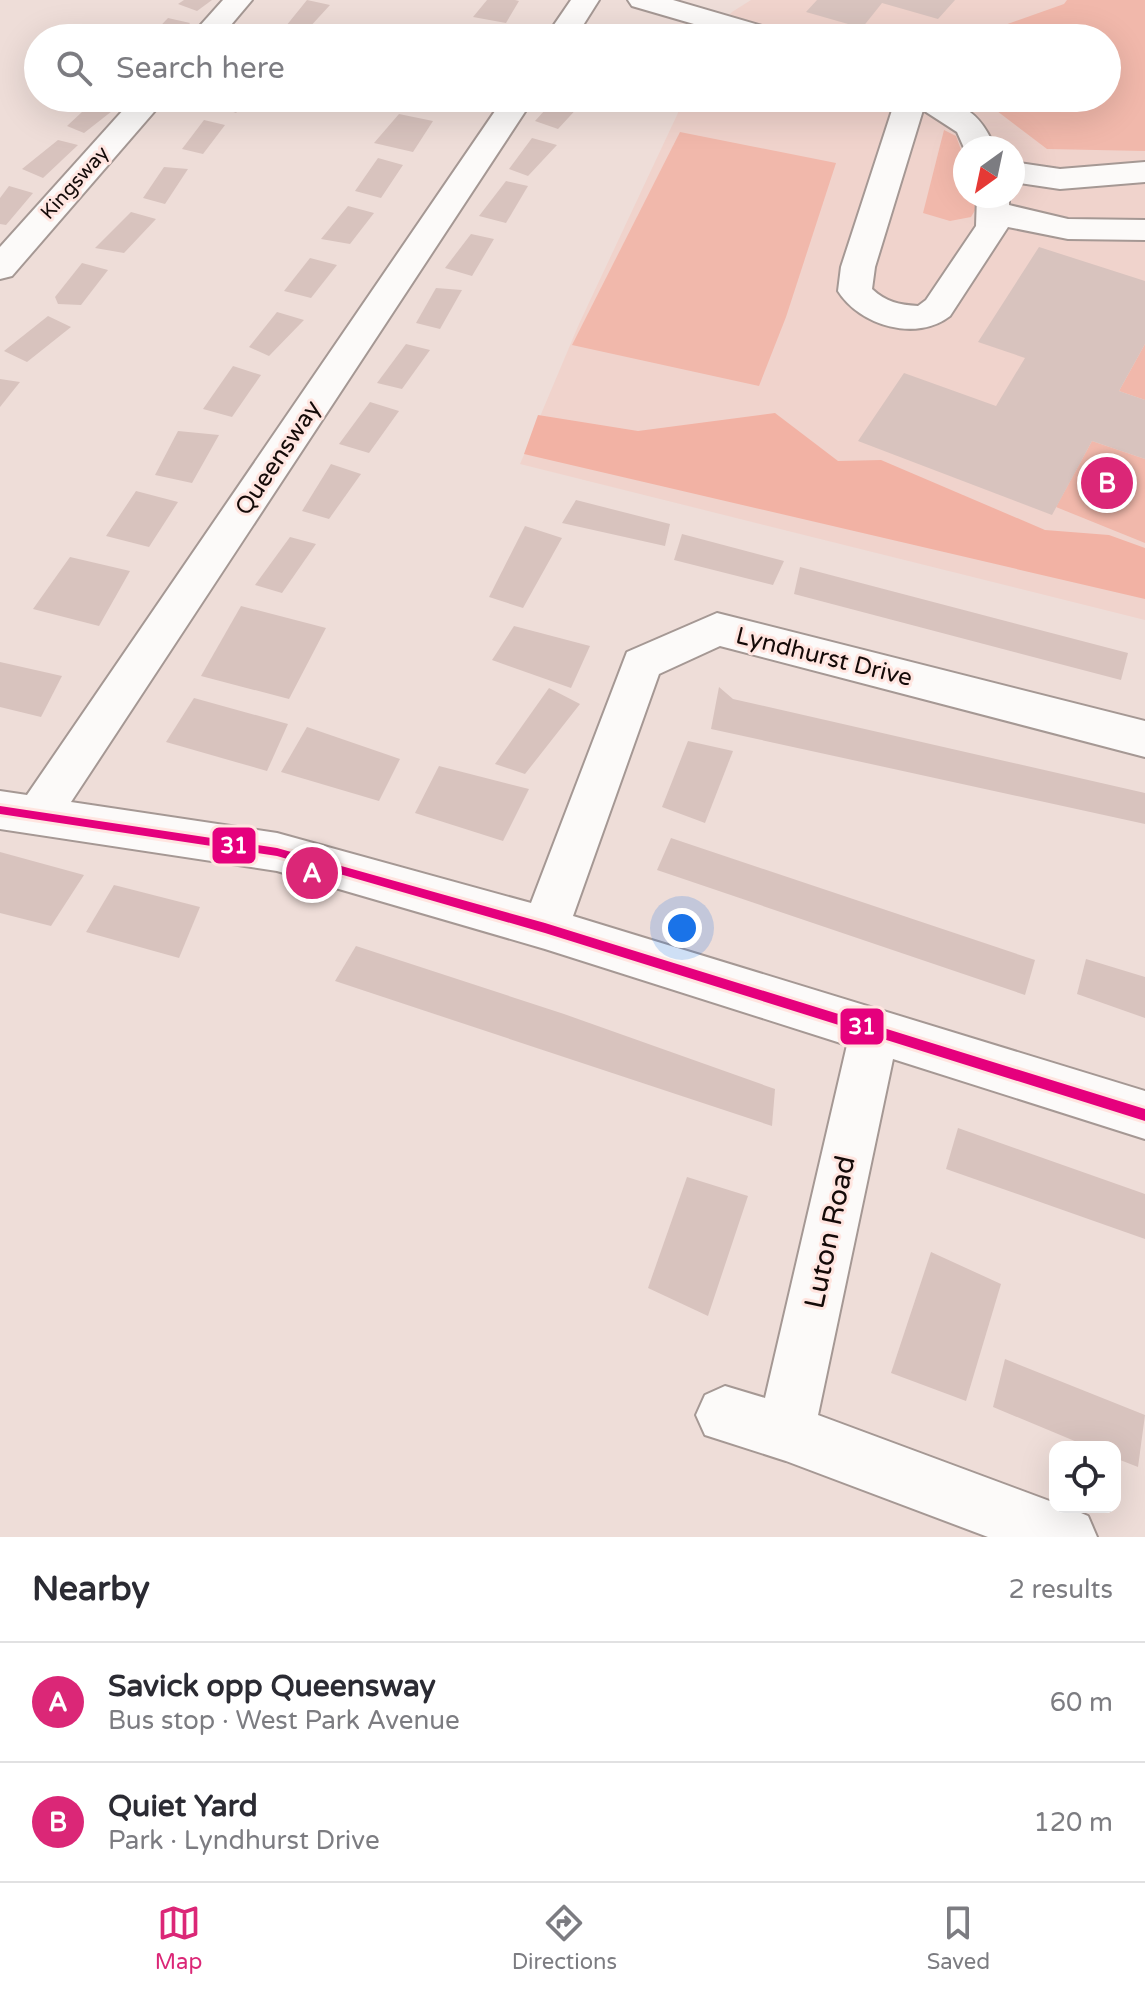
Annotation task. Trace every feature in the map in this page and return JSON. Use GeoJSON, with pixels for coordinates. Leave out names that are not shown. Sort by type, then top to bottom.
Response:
{"type":"FeatureCollection","features":[{"type":"Feature","properties":{"kind":"street"},"geometry":{"type":"LineString","coordinates":[[217,24],[238,0]]}},
{"type":"Feature","properties":{"kind":"street"},"geometry":{"type":"LineString","coordinates":[[569,24],[585,0]]}},
{"type":"Feature","properties":{"kind":"street"},"geometry":{"type":"LineString","coordinates":[[642,0],[724,24]]}},
{"type":"Feature","properties":{"kind":"street","name":"Kingsway"},"geometry":{"type":"LineString","coordinates":[[0,268],[139,112]]}},
{"type":"Feature","properties":{"kind":"street","name":"Queensway"},"geometry":{"type":"LineString","coordinates":[[18,814],[509,112]]}},
{"type":"Feature","properties":{"kind":"street"},"geometry":{"type":"LineString","coordinates":[[907,112],[858,267],[855,291],[865,305],[888,315],[925,318],[938,308],[992,226],[993,208]]}},
{"type":"Feature","properties":{"kind":"street"},"geometry":{"type":"LineString","coordinates":[[947,112],[971,127],[974,136]]}},
{"type":"Feature","properties":{"kind":"street"},"geometry":{"type":"LineString","coordinates":[[1025,174],[1060,179],[1145,172]]}},
{"type":"Feature","properties":{"kind":"street"},"geometry":{"type":"LineString","coordinates":[[1002,208],[1038,227],[1084,232],[1145,230]]}},
{"type":"Feature","properties":{"kind":"street","name":"Lyndhurst Drive"},"geometry":{"type":"LineString","coordinates":[[545,928],[642,664],[717,629],[1145,739]]}},
{"type":"Feature","properties":{"kind":"street"},"geometry":{"type":"LineString","coordinates":[[18,814],[277,852],[545,928],[1145,1115]]}},
{"type":"Feature","properties":{"kind":"street","name":"Luton Road"},"geometry":{"type":"LineString","coordinates":[[786,1432],[874,1033]]}},
{"type":"Feature","properties":{"kind":"street"},"geometry":{"type":"LineString","coordinates":[[725,1415],[786,1432],[1067,1537]]}},
{"type":"Feature","properties":{"kind":"shaded area"},"geometry":{"type":"Polygon","coordinates":[[[751,0],[1145,0],[1145,620],[520,464],[579,324],[678,112],[1121,112],[1121,24],[721,24],[732,12],[751,0]]]}},
{"type":"Feature","properties":{"kind":"shaded area"},"geometry":{"type":"Polygon","coordinates":[[[1067,0],[1145,0],[1145,151],[1047,149],[998,112],[1121,112],[1121,24],[1007,24],[1064,4],[1067,0]]]}},
{"type":"Feature","properties":{"kind":"shaded area"},"geometry":{"type":"Polygon","coordinates":[[[944,130],[956,136],[953,136],[953,208],[976,208],[971,217],[950,221],[923,213],[944,130]]]}},
{"type":"Feature","properties":{"kind":"shaded area"},"geometry":{"type":"Polygon","coordinates":[[[680,132],[836,163],[786,317],[759,386],[572,345],[680,132]]]}},
{"type":"Feature","properties":{"kind":"shaded area"},"geometry":{"type":"Polygon","coordinates":[[[1145,344],[1145,400],[1119,391],[1145,344]]]}},
{"type":"Feature","properties":{"kind":"shaded area"},"geometry":{"type":"Polygon","coordinates":[[[775,413],[838,461],[881,460],[1045,530],[1109,535],[1145,548],[1145,599],[524,454],[538,415],[638,431],[775,413]]]}},
{"type":"Feature","properties":{"kind":"shaded area"},"geometry":{"type":"Polygon","coordinates":[[[1092,441],[1145,459],[1145,543],[1056,507],[1092,441]]]}},
{"type":"Feature","properties":{"kind":"building"},"geometry":{"type":"Polygon","coordinates":[[[184,0],[212,0],[197,11],[178,4],[184,0]]]}},
{"type":"Feature","properties":{"kind":"building"},"geometry":{"type":"Polygon","coordinates":[[[307,0],[330,5],[313,24],[288,24],[307,0]]]}},
{"type":"Feature","properties":{"kind":"building"},"geometry":{"type":"Polygon","coordinates":[[[487,0],[519,1],[506,23],[473,17],[487,0]]]}},
{"type":"Feature","properties":{"kind":"building"},"geometry":{"type":"Polygon","coordinates":[[[817,0],[955,0],[938,19],[882,3],[865,24],[848,24],[806,12],[817,0]]]}},
{"type":"Feature","properties":{"kind":"building"},"geometry":{"type":"Polygon","coordinates":[[[168,18],[190,23],[189,24],[162,24],[168,18]]]}},
{"type":"Feature","properties":{"kind":"building"},"geometry":{"type":"Polygon","coordinates":[[[82,112],[111,112],[84,133],[67,126],[82,112]]]}},
{"type":"Feature","properties":{"kind":"building"},"geometry":{"type":"Polygon","coordinates":[[[543,112],[574,112],[558,129],[535,121],[543,112]]]}},
{"type":"Feature","properties":{"kind":"building"},"geometry":{"type":"Polygon","coordinates":[[[399,114],[433,121],[413,152],[374,143],[399,114]]]}},
{"type":"Feature","properties":{"kind":"building"},"geometry":{"type":"Polygon","coordinates":[[[204,120],[225,125],[203,154],[182,149],[204,120]]]}},
{"type":"Feature","properties":{"kind":"building"},"geometry":{"type":"Polygon","coordinates":[[[532,138],[557,145],[528,176],[509,169],[532,138]]]}},
{"type":"Feature","properties":{"kind":"building"},"geometry":{"type":"Polygon","coordinates":[[[58,140],[78,145],[43,178],[22,169],[58,140]]]}},
{"type":"Feature","properties":{"kind":"building"},"geometry":{"type":"Polygon","coordinates":[[[378,158],[403,165],[381,198],[355,191],[378,158]]]}},
{"type":"Feature","properties":{"kind":"building"},"geometry":{"type":"Polygon","coordinates":[[[164,167],[188,169],[165,204],[143,198],[164,167]]]}},
{"type":"Feature","properties":{"kind":"building"},"geometry":{"type":"Polygon","coordinates":[[[506,181],[528,186],[506,223],[479,216],[506,181]]]}},
{"type":"Feature","properties":{"kind":"building"},"geometry":{"type":"Polygon","coordinates":[[[9,186],[33,193],[6,225],[0,224],[0,198],[9,186]]]}},
{"type":"Feature","properties":{"kind":"building"},"geometry":{"type":"Polygon","coordinates":[[[348,206],[374,213],[350,244],[321,239],[348,206]]]}},
{"type":"Feature","properties":{"kind":"building"},"geometry":{"type":"Polygon","coordinates":[[[131,212],[156,219],[124,253],[95,248],[131,212]]]}},
{"type":"Feature","properties":{"kind":"building"},"geometry":{"type":"Polygon","coordinates":[[[471,234],[494,239],[472,276],[445,268],[471,234]]]}},
{"type":"Feature","properties":{"kind":"building"},"geometry":{"type":"Polygon","coordinates":[[[1039,247],[1145,281],[1145,344],[1119,391],[1145,400],[1145,459],[1092,441],[1052,515],[858,441],[904,373],[996,406],[1025,358],[978,342],[1039,247]]]}},
{"type":"Feature","properties":{"kind":"building"},"geometry":{"type":"Polygon","coordinates":[[[310,258],[337,265],[311,298],[284,291],[310,258]]]}},
{"type":"Feature","properties":{"kind":"building"},"geometry":{"type":"Polygon","coordinates":[[[82,263],[108,270],[81,305],[58,304],[55,297],[82,263]]]}},
{"type":"Feature","properties":{"kind":"building"},"geometry":{"type":"Polygon","coordinates":[[[436,288],[462,290],[440,329],[416,323],[436,288]]]}},
{"type":"Feature","properties":{"kind":"building"},"geometry":{"type":"Polygon","coordinates":[[[277,312],[304,320],[269,356],[249,347],[277,312]]]}},
{"type":"Feature","properties":{"kind":"building"},"geometry":{"type":"Polygon","coordinates":[[[48,316],[71,327],[27,362],[4,351],[48,316]]]}},
{"type":"Feature","properties":{"kind":"building"},"geometry":{"type":"Polygon","coordinates":[[[406,344],[430,350],[402,389],[377,383],[406,344]]]}},
{"type":"Feature","properties":{"kind":"building"},"geometry":{"type":"Polygon","coordinates":[[[233,366],[261,375],[232,417],[203,409],[233,366]]]}},
{"type":"Feature","properties":{"kind":"building"},"geometry":{"type":"Polygon","coordinates":[[[0,379],[20,382],[0,407],[0,379]]]}},
{"type":"Feature","properties":{"kind":"building"},"geometry":{"type":"Polygon","coordinates":[[[370,402],[399,411],[369,453],[339,444],[370,402]]]}},
{"type":"Feature","properties":{"kind":"building"},"geometry":{"type":"Polygon","coordinates":[[[178,431],[219,435],[192,483],[155,475],[178,431]]]}},
{"type":"Feature","properties":{"kind":"building"},"geometry":{"type":"Polygon","coordinates":[[[331,464],[361,474],[329,519],[302,511],[331,464]]]}},
{"type":"Feature","properties":{"kind":"building"},"geometry":{"type":"Polygon","coordinates":[[[136,491],[178,502],[149,547],[106,536],[136,491]]]}},
{"type":"Feature","properties":{"kind":"building"},"geometry":{"type":"Polygon","coordinates":[[[576,500],[670,524],[665,546],[562,523],[576,500]]]}},
{"type":"Feature","properties":{"kind":"building"},"geometry":{"type":"Polygon","coordinates":[[[525,526],[562,538],[523,608],[489,597],[525,526]]]}},
{"type":"Feature","properties":{"kind":"building"},"geometry":{"type":"Polygon","coordinates":[[[682,534],[784,561],[773,585],[674,560],[682,534]]]}},
{"type":"Feature","properties":{"kind":"building"},"geometry":{"type":"Polygon","coordinates":[[[290,537],[316,544],[282,593],[255,585],[290,537]]]}},
{"type":"Feature","properties":{"kind":"building"},"geometry":{"type":"Polygon","coordinates":[[[70,557],[130,571],[99,626],[33,609],[70,557]]]}},
{"type":"Feature","properties":{"kind":"building"},"geometry":{"type":"Polygon","coordinates":[[[800,567],[1128,653],[1121,680],[794,594],[800,567]]]}},
{"type":"Feature","properties":{"kind":"building"},"geometry":{"type":"Polygon","coordinates":[[[241,606],[326,628],[289,699],[201,676],[241,606]]]}},
{"type":"Feature","properties":{"kind":"building"},"geometry":{"type":"Polygon","coordinates":[[[514,626],[590,646],[571,688],[492,660],[514,626]]]}},
{"type":"Feature","properties":{"kind":"building"},"geometry":{"type":"Polygon","coordinates":[[[0,662],[62,676],[41,717],[0,707],[0,662]]]}},
{"type":"Feature","properties":{"kind":"building"},"geometry":{"type":"Polygon","coordinates":[[[719,687],[733,699],[1145,793],[1145,824],[711,729],[719,687]]]}},
{"type":"Feature","properties":{"kind":"building"},"geometry":{"type":"Polygon","coordinates":[[[549,688],[580,704],[525,774],[495,764],[549,688]]]}},
{"type":"Feature","properties":{"kind":"building"},"geometry":{"type":"Polygon","coordinates":[[[194,698],[288,724],[267,771],[166,742],[194,698]]]}},
{"type":"Feature","properties":{"kind":"building"},"geometry":{"type":"Polygon","coordinates":[[[307,727],[400,759],[379,801],[281,772],[307,727]]]}},
{"type":"Feature","properties":{"kind":"building"},"geometry":{"type":"Polygon","coordinates":[[[688,741],[733,751],[705,823],[662,807],[688,741]]]}},
{"type":"Feature","properties":{"kind":"building"},"geometry":{"type":"Polygon","coordinates":[[[439,766],[529,789],[503,841],[415,813],[439,766]]]}},
{"type":"Feature","properties":{"kind":"building"},"geometry":{"type":"Polygon","coordinates":[[[671,838],[1035,960],[1025,995],[657,870],[671,838]]]}},
{"type":"Feature","properties":{"kind":"building"},"geometry":{"type":"Polygon","coordinates":[[[0,852],[84,875],[51,926],[0,913],[0,852]]]}},
{"type":"Feature","properties":{"kind":"building"},"geometry":{"type":"Polygon","coordinates":[[[114,885],[200,907],[179,958],[86,932],[114,885]]]}},
{"type":"Feature","properties":{"kind":"building"},"geometry":{"type":"Polygon","coordinates":[[[356,946],[564,1014],[775,1089],[772,1126],[335,981],[356,946]]]}},
{"type":"Feature","properties":{"kind":"building"},"geometry":{"type":"Polygon","coordinates":[[[1086,959],[1145,977],[1145,1018],[1077,994],[1086,959]]]}},
{"type":"Feature","properties":{"kind":"building"},"geometry":{"type":"Polygon","coordinates":[[[958,1128],[1145,1194],[1145,1239],[946,1169],[958,1128]]]}},
{"type":"Feature","properties":{"kind":"building"},"geometry":{"type":"Polygon","coordinates":[[[687,1177],[748,1196],[708,1316],[648,1288],[687,1177]]]}},
{"type":"Feature","properties":{"kind":"building"},"geometry":{"type":"Polygon","coordinates":[[[931,1252],[1001,1284],[966,1401],[891,1373],[931,1252]]]}},
{"type":"Feature","properties":{"kind":"building"},"geometry":{"type":"Polygon","coordinates":[[[1005,1359],[1145,1415],[1138,1467],[1121,1460],[1121,1441],[1075,1441],[993,1407],[1005,1359]]]}},
{"type":"Feature","properties":{"kind":"transit line","name":"31"},"geometry":{"type":"LineString","coordinates":[[0,810],[277,852],[545,928],[1145,1115]]}},
{"type":"Feature","properties":{"kind":"place","name":"Quiet Yard"},"geometry":{"type":"Point","coordinates":[1107,483]}},
{"type":"Feature","properties":{"kind":"place","name":"Savick opp Queensway"},"geometry":{"type":"Point","coordinates":[312,873]}}]}
